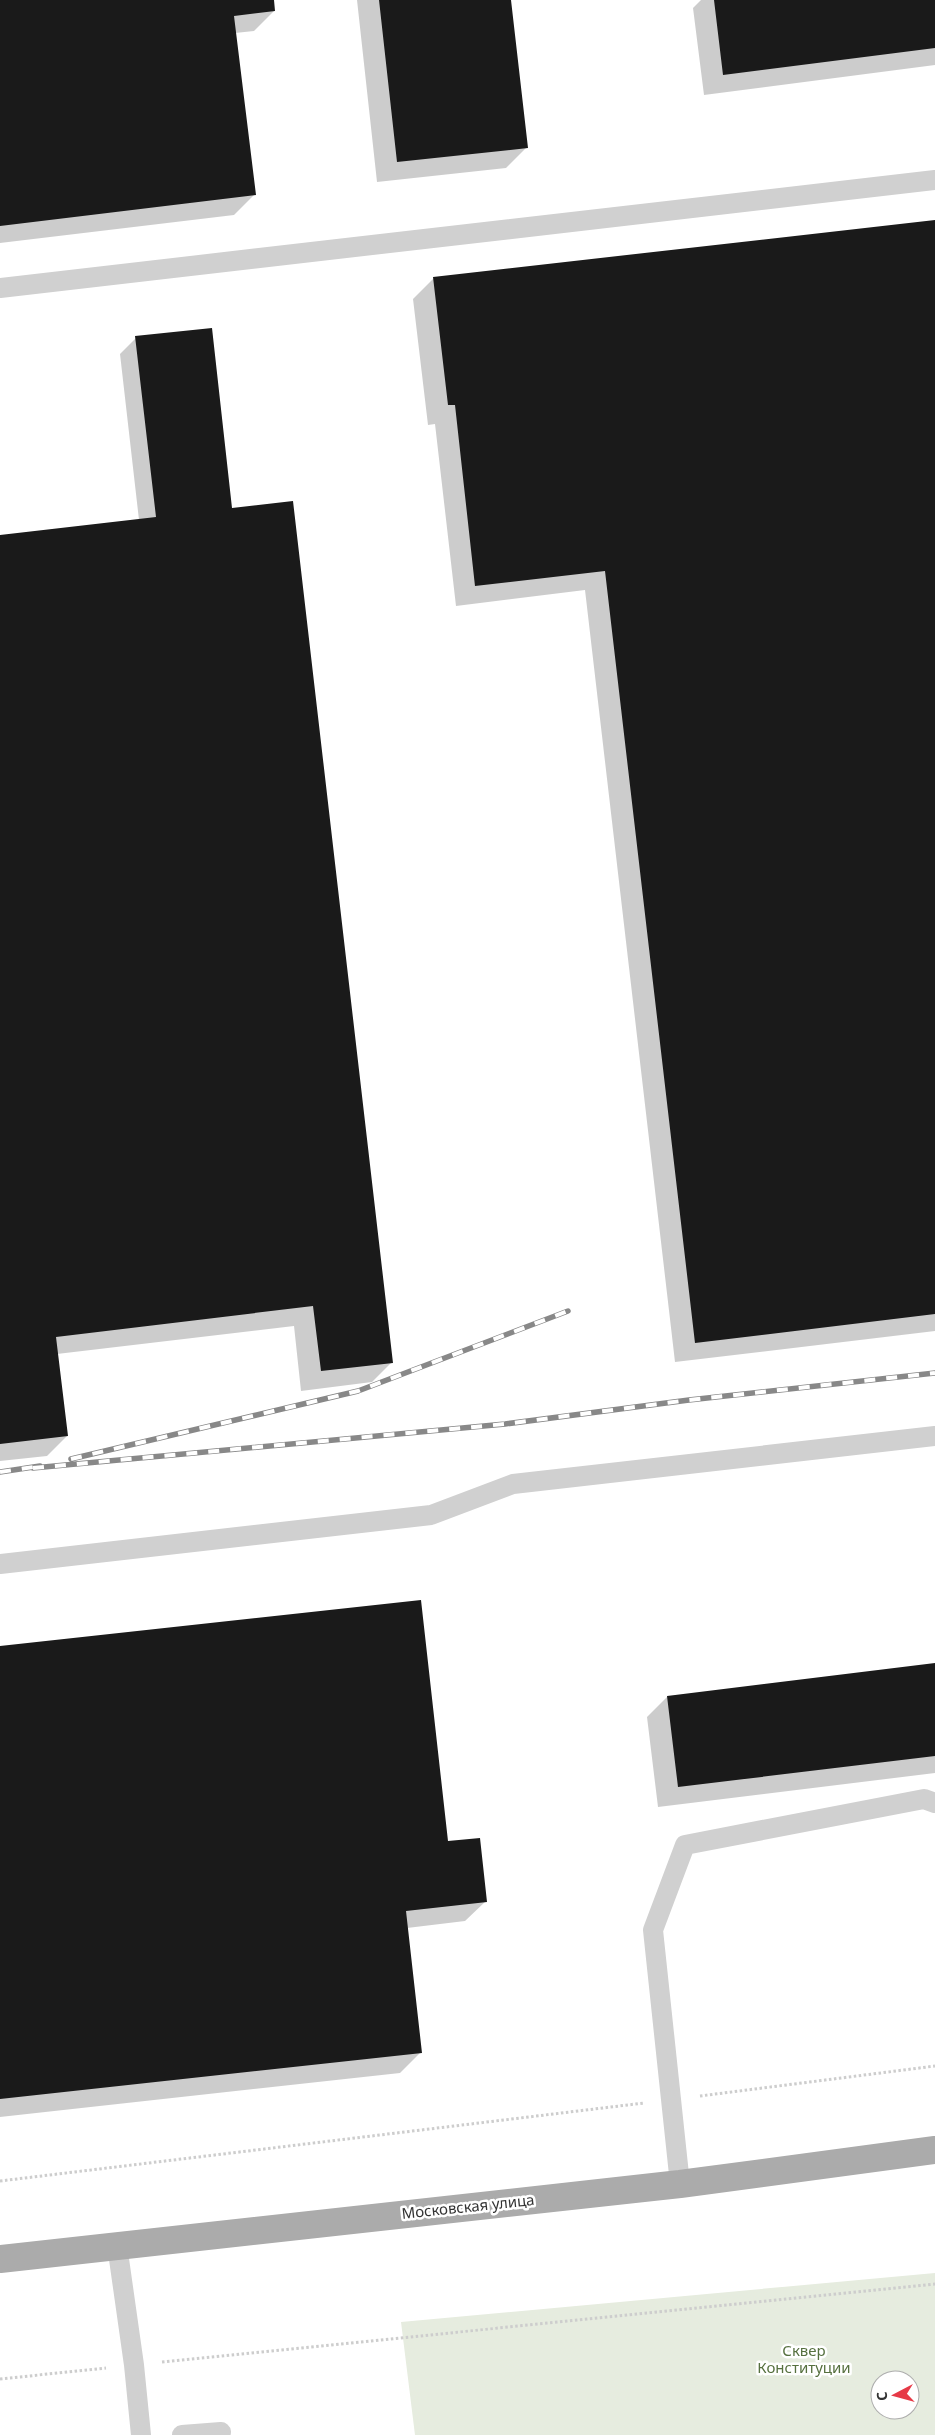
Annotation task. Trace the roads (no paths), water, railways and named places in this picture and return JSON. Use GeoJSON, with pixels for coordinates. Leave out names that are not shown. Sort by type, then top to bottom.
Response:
{"type":"FeatureCollection","features":[{"type":"Feature","properties":{"kind":"main road","name":"Московская улица"},"geometry":{"type":"LineString","coordinates":[[0,2259],[680,2184],[935,2150]]}},
{"type":"Feature","properties":{"kind":"lane"},"geometry":{"type":"LineString","coordinates":[[0,288],[935,180]]}},
{"type":"Feature","properties":{"kind":"lane"},"geometry":{"type":"LineString","coordinates":[[0,1564],[431,1515],[513,1484],[935,1436]]}},
{"type":"Feature","properties":{"kind":"lane"},"geometry":{"type":"LineString","coordinates":[[680,2184],[653,1930],[685,1845],[924,1799],[935,1803]]}},
{"type":"Feature","properties":{"kind":"lane"},"geometry":{"type":"LineString","coordinates":[[117,2245],[134,2365],[141,2435]]}},
{"type":"Feature","properties":{"kind":"lane"},"geometry":{"type":"LineString","coordinates":[[182,2435],[222,2432]]}},
{"type":"Feature","properties":{"kind":"railway"},"geometry":{"type":"LineString","coordinates":[[71,1459],[358,1391],[568,1311]]}},
{"type":"Feature","properties":{"kind":"railway"},"geometry":{"type":"LineString","coordinates":[[33,1468],[505,1424],[689,1400],[935,1373]]}},
{"type":"Feature","properties":{"kind":"railway"},"geometry":{"type":"LineString","coordinates":[[0,1472],[40,1466]]}},
{"type":"Feature","properties":{"kind":"park label","name":"Сквер Конституции"},"geometry":{"type":"Point","coordinates":[804,2360]}}]}
